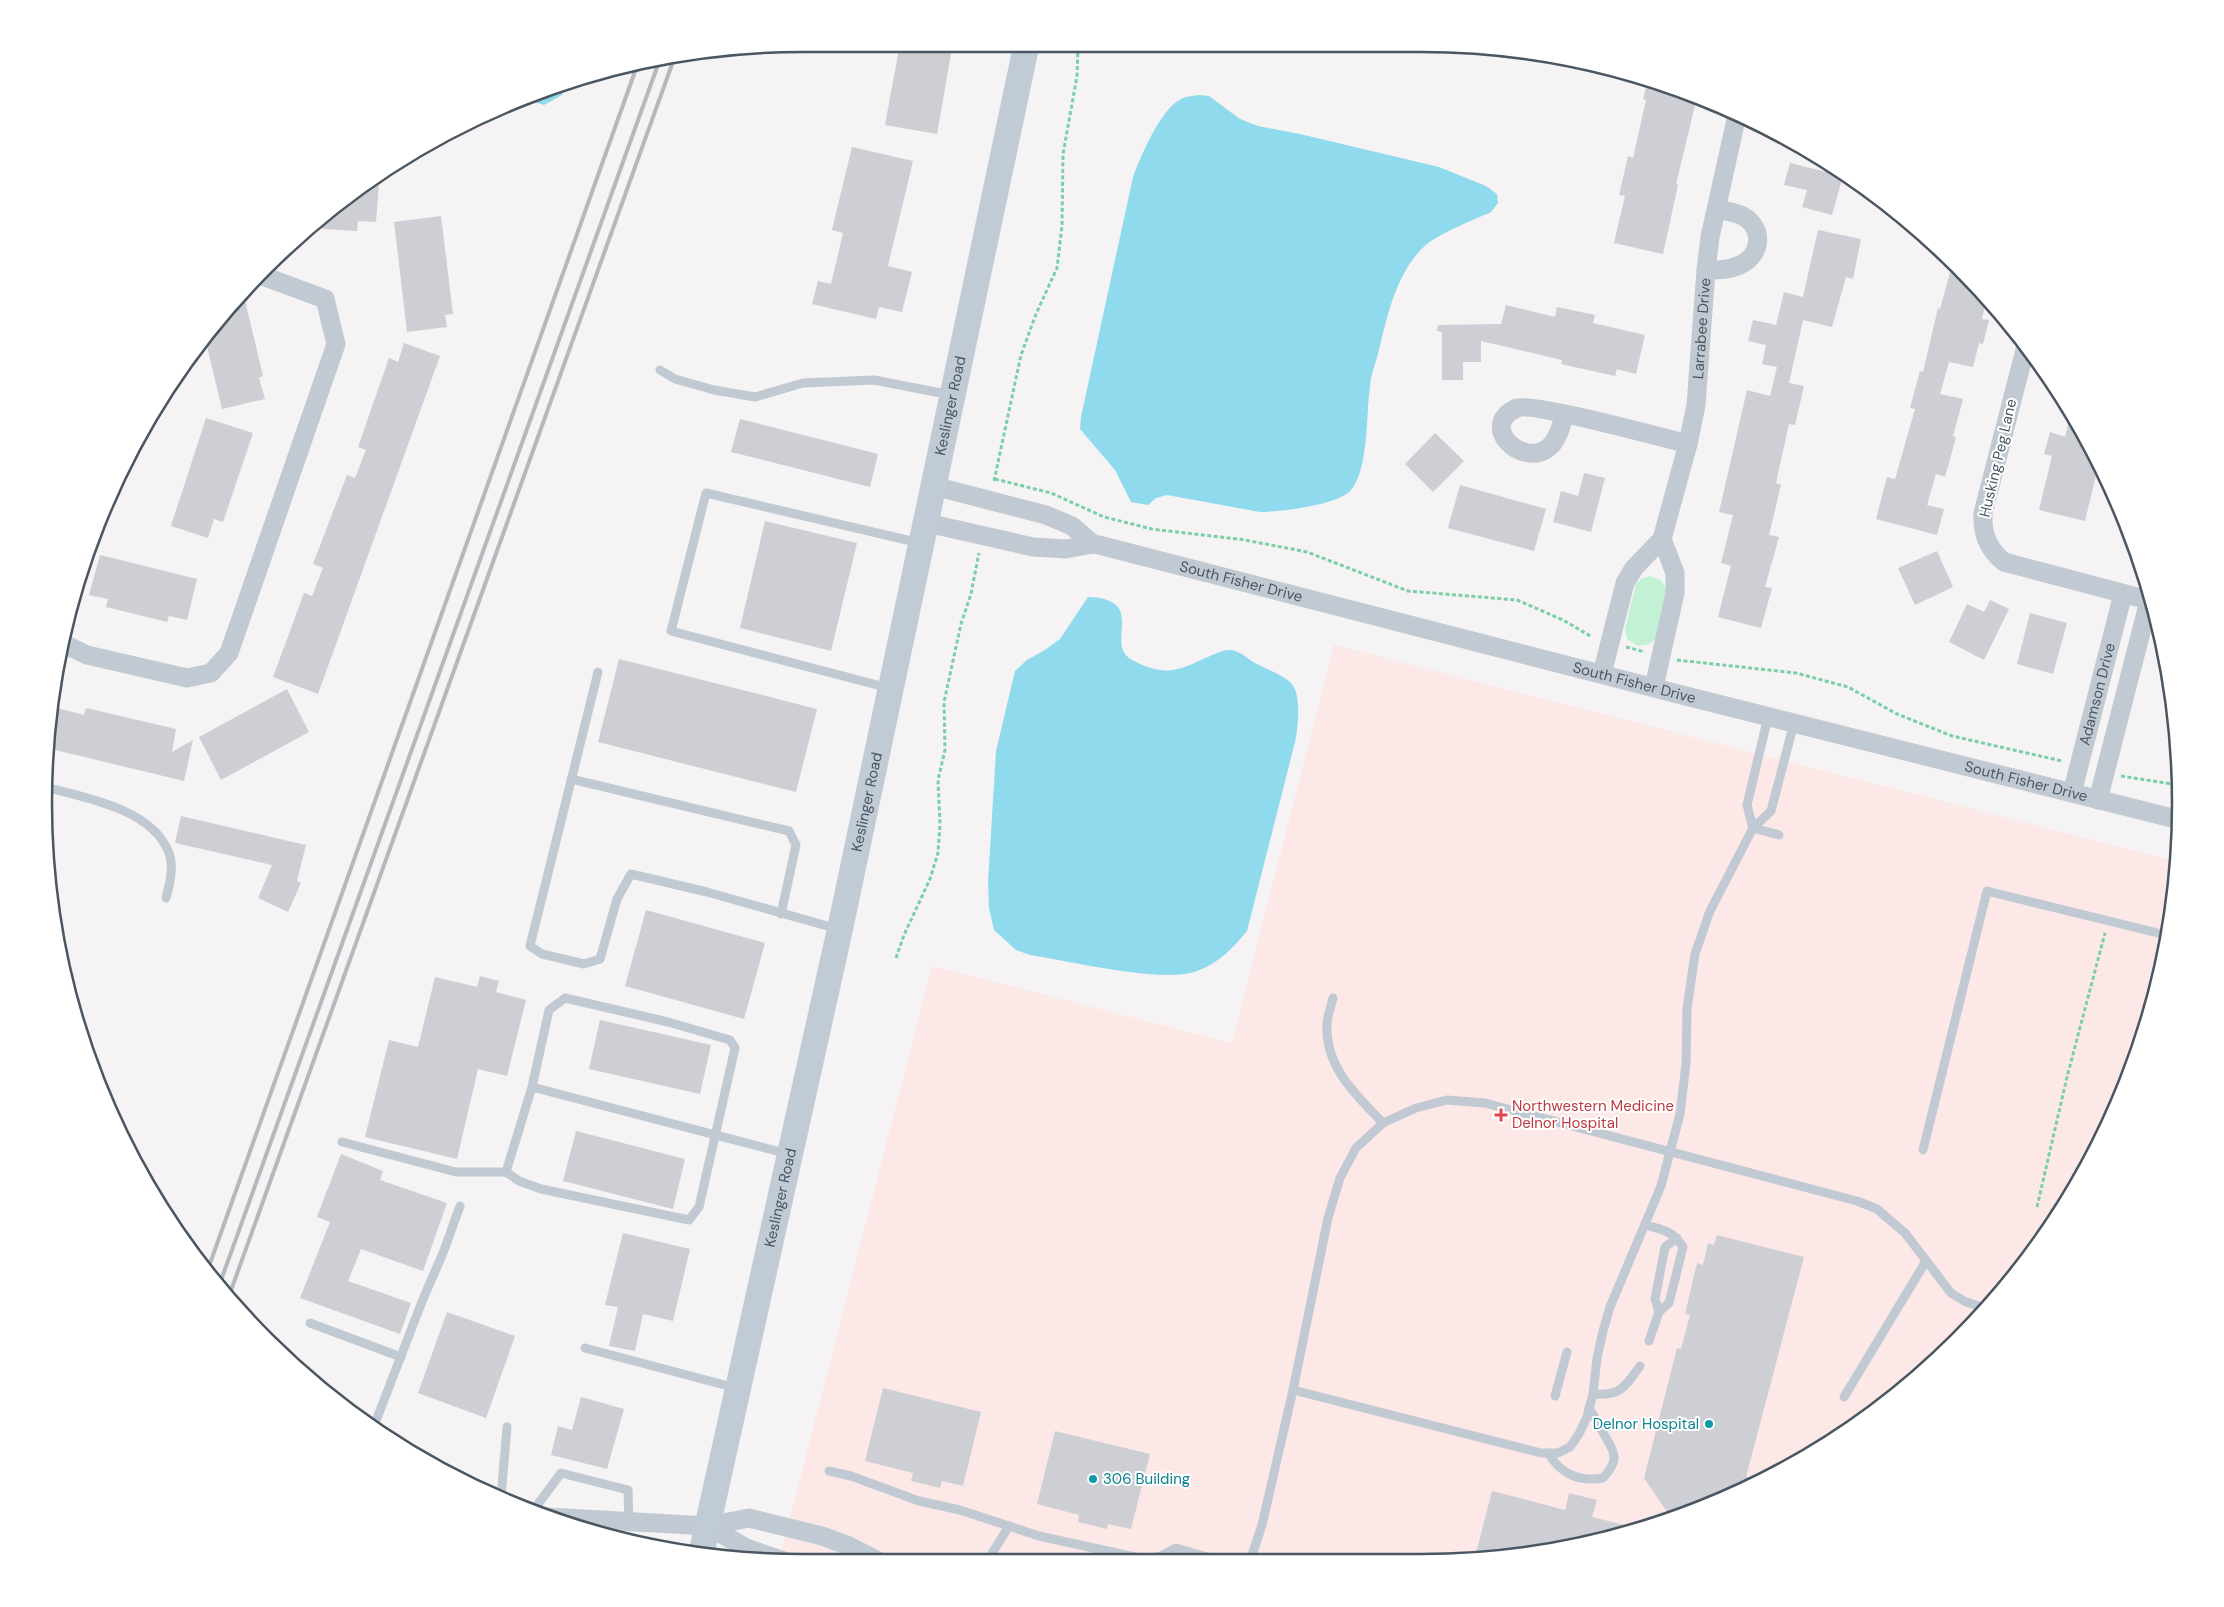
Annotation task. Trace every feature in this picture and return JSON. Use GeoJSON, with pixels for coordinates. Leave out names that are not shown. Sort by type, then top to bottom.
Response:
{"type":"FeatureCollection","features":[{"type":"Feature","properties":{"kind":"main road","name":"Keslinger Road"},"geometry":{"type":"LineString","coordinates":[[703,1548],[791,1155],[892,689],[1025,52]]}},
{"type":"Feature","properties":{"kind":"street","name":"Larrabee Drive"},"geometry":{"type":"LineString","coordinates":[[1602,674],[1625,583],[1634,568],[1662,539],[1688,444],[1696,405],[1706,270],[1736,122]]}},
{"type":"Feature","properties":{"kind":"street"},"geometry":{"type":"LineString","coordinates":[[1706,270],[1727,269],[1742,264],[1754,255],[1758,245],[1758,232],[1752,222],[1742,215],[1717,208]]}},
{"type":"Feature","properties":{"kind":"street"},"geometry":{"type":"LineString","coordinates":[[69,647],[87,655],[187,678],[211,674],[229,653],[336,344],[324,299],[267,278]]}},
{"type":"Feature","properties":{"kind":"street","name":"Husking Peg Lane"},"geometry":{"type":"LineString","coordinates":[[2023,356],[1983,513],[1985,536],[1990,547],[2004,562],[2143,599]]}},
{"type":"Feature","properties":{"kind":"street"},"geometry":{"type":"LineString","coordinates":[[1565,414],[1688,444]]}},
{"type":"Feature","properties":{"kind":"street","name":"South Fisher Drive"},"geometry":{"type":"LineString","coordinates":[[934,486],[1046,515],[1072,526],[1096,544],[2171,818]]}},
{"type":"Feature","properties":{"kind":"street","name":"South Fisher Drive"},"geometry":{"type":"LineString","coordinates":[[925,533],[1033,548],[1066,549],[1096,544]]}},
{"type":"Feature","properties":{"kind":"street"},"geometry":{"type":"LineString","coordinates":[[1654,687],[1675,593],[1675,573],[1662,539]]}},
{"type":"Feature","properties":{"kind":"street","name":"Adamson Drive"},"geometry":{"type":"LineString","coordinates":[[2072,793],[2123,594]]}},
{"type":"Feature","properties":{"kind":"street","name":"Adamson Drive"},"geometry":{"type":"LineString","coordinates":[[2098,800],[2147,615]]}},
{"type":"Feature","properties":{"kind":"street"},"geometry":{"type":"LineString","coordinates":[[572,1518],[708,1526],[749,1518],[822,1536],[864,1554]]}},
{"type":"Feature","properties":{"kind":"street"},"geometry":{"type":"LineString","coordinates":[[708,1526],[746,1548],[761,1553]]}},
{"type":"Feature","properties":{"kind":"lane"},"geometry":{"type":"LineString","coordinates":[[660,370],[675,379],[714,390],[755,396],[803,383],[874,380],[954,395]]}},
{"type":"Feature","properties":{"kind":"lane"},"geometry":{"type":"LineString","coordinates":[[892,689],[671,630],[706,493],[925,533]]}},
{"type":"Feature","properties":{"kind":"lane"},"geometry":{"type":"LineString","coordinates":[[598,672],[530,946],[542,954],[584,964],[600,959],[617,899],[631,874],[707,892],[840,929]]}},
{"type":"Feature","properties":{"kind":"lane"},"geometry":{"type":"LineString","coordinates":[[1754,828],[1747,805],[1768,716]]}},
{"type":"Feature","properties":{"kind":"lane"},"geometry":{"type":"LineString","coordinates":[[1293,1390],[1378,1413],[1548,1453],[1558,1453],[1570,1447],[1579,1434],[1593,1394],[1596,1361],[1610,1307],[1661,1186],[1680,1114],[1684,1089],[1687,1010],[1695,954],[1710,911],[1754,828],[1771,811],[1794,723]]}},
{"type":"Feature","properties":{"kind":"lane"},"geometry":{"type":"LineString","coordinates":[[571,780],[789,831],[796,845],[781,914]]}},
{"type":"Feature","properties":{"kind":"lane"},"geometry":{"type":"LineString","coordinates":[[53,789],[116,807],[142,821],[154,831],[164,842],[169,854],[170,880],[166,898]]}},
{"type":"Feature","properties":{"kind":"lane"},"geometry":{"type":"LineString","coordinates":[[1754,828],[1779,835]]}},
{"type":"Feature","properties":{"kind":"lane"},"geometry":{"type":"LineString","coordinates":[[1924,1150],[1987,891],[2160,933]]}},
{"type":"Feature","properties":{"kind":"lane"},"geometry":{"type":"LineString","coordinates":[[342,1142],[456,1172],[506,1172],[519,1181],[541,1189],[689,1220],[699,1207],[735,1048],[730,1040],[668,1022],[565,998],[549,1010],[532,1088],[506,1172]]}},
{"type":"Feature","properties":{"kind":"lane"},"geometry":{"type":"LineString","coordinates":[[1333,998],[1326,1024],[1329,1053],[1347,1084],[1383,1123]]}},
{"type":"Feature","properties":{"kind":"lane"},"geometry":{"type":"LineString","coordinates":[[532,1088],[791,1155]]}},
{"type":"Feature","properties":{"kind":"lane"},"geometry":{"type":"LineString","coordinates":[[1252,1554],[1262,1525],[1293,1390],[1328,1218],[1340,1178],[1356,1148],[1383,1123],[1416,1108],[1447,1100],[1485,1103],[1857,1201],[1877,1209],[1905,1233],[1951,1293],[1964,1301],[1979,1306]]}},
{"type":"Feature","properties":{"kind":"lane"},"geometry":{"type":"LineString","coordinates":[[376,1421],[460,1206]]}},
{"type":"Feature","properties":{"kind":"lane"},"geometry":{"type":"LineString","coordinates":[[1645,1225],[1671,1232],[1683,1247],[1676,1282],[1669,1303],[1659,1312],[1649,1340]]}},
{"type":"Feature","properties":{"kind":"lane"},"geometry":{"type":"LineString","coordinates":[[1659,1312],[1655,1299],[1664,1248],[1677,1238]]}},
{"type":"Feature","properties":{"kind":"lane"},"geometry":{"type":"LineString","coordinates":[[1844,1397],[1926,1260]]}},
{"type":"Feature","properties":{"kind":"lane"},"geometry":{"type":"LineString","coordinates":[[310,1323],[401,1357]]}},
{"type":"Feature","properties":{"kind":"lane"},"geometry":{"type":"LineString","coordinates":[[586,1348],[738,1389]]}},
{"type":"Feature","properties":{"kind":"lane"},"geometry":{"type":"LineString","coordinates":[[1555,1396],[1566,1352]]}},
{"type":"Feature","properties":{"kind":"lane"},"geometry":{"type":"LineString","coordinates":[[1593,1394],[1609,1396],[1619,1391],[1640,1366]]}},
{"type":"Feature","properties":{"kind":"lane"},"geometry":{"type":"LineString","coordinates":[[1548,1453],[1561,1471],[1584,1480],[1603,1478],[1609,1472],[1613,1464],[1614,1451],[1589,1408]]}},
{"type":"Feature","properties":{"kind":"lane"},"geometry":{"type":"LineString","coordinates":[[502,1491],[507,1427]]}},
{"type":"Feature","properties":{"kind":"lane"},"geometry":{"type":"LineString","coordinates":[[829,1471],[851,1476],[919,1501],[960,1510],[1039,1536],[1122,1554]]}},
{"type":"Feature","properties":{"kind":"lane"},"geometry":{"type":"LineString","coordinates":[[548,1509],[562,1473],[628,1490],[629,1522]]}},
{"type":"Feature","properties":{"kind":"lane"},"geometry":{"type":"LineString","coordinates":[[992,1554],[1008,1526]]}},
{"type":"Feature","properties":{"kind":"lane"},"geometry":{"type":"LineString","coordinates":[[1165,1554],[1176,1548],[1197,1554]]}},
{"type":"Feature","properties":{"kind":"path"},"geometry":{"type":"LineString","coordinates":[[1104,517],[1152,528]]}},
{"type":"Feature","properties":{"kind":"path"},"geometry":{"type":"LineString","coordinates":[[2037,1208],[2067,1077],[2108,921]]}},
{"type":"Feature","properties":{"kind":"shaded area","name":"Northwestern Medicine Delnor Hospital"},"geometry":{"type":"Polygon","coordinates":[[[1334,645],[2169,860],[2157,950],[2146,998],[2132,1045],[2094,1136],[2071,1179],[2045,1221],[1985,1299],[1952,1335],[1916,1368],[1838,1428],[1796,1454],[1753,1477],[1662,1515],[1615,1529],[1519,1548],[1470,1553],[781,1554],[932,966],[1232,1043],[1334,645]]]}},
{"type":"Feature","properties":{"kind":"green space"},"geometry":{"type":"Polygon","coordinates":[[[1649,576],[1661,580],[1666,588],[1666,594],[1655,639],[1650,644],[1638,646],[1627,639],[1625,628],[1636,584],[1641,579],[1649,576]]]}},
{"type":"Feature","properties":{"kind":"water"},"geometry":{"type":"Polygon","coordinates":[[[564,91],[562,95],[544,105],[536,102],[564,91]]]}},
{"type":"Feature","properties":{"kind":"water"},"geometry":{"type":"Polygon","coordinates":[[[1199,95],[1209,96],[1240,119],[1258,126],[1439,167],[1486,186],[1497,194],[1498,203],[1491,212],[1448,231],[1433,240],[1427,244],[1408,266],[1390,307],[1371,377],[1364,455],[1357,481],[1351,490],[1344,495],[1322,504],[1281,511],[1260,512],[1167,495],[1156,498],[1148,505],[1131,502],[1115,470],[1080,429],[1133,177],[1153,133],[1167,111],[1183,98],[1199,95]]]}},
{"type":"Feature","properties":{"kind":"water"},"geometry":{"type":"Polygon","coordinates":[[[1088,597],[1106,600],[1117,605],[1121,614],[1121,644],[1124,653],[1142,665],[1160,670],[1176,669],[1221,651],[1232,650],[1239,652],[1255,663],[1288,680],[1297,695],[1298,720],[1295,742],[1247,931],[1225,954],[1212,964],[1197,971],[1162,975],[1140,973],[1030,955],[1016,950],[994,930],[989,908],[988,882],[996,751],[1015,671],[1027,660],[1060,639],[1088,597]]]}},
{"type":"Feature","properties":{"kind":"building"},"geometry":{"type":"Polygon","coordinates":[[[898,52],[951,52],[937,134],[885,125],[898,52]]]}},
{"type":"Feature","properties":{"kind":"building"},"geometry":{"type":"Polygon","coordinates":[[[1646,87],[1695,105],[1676,184],[1678,185],[1663,254],[1614,243],[1625,196],[1619,195],[1628,156],[1633,158],[1646,100],[1643,99],[1646,87]]]}},
{"type":"Feature","properties":{"kind":"building"},"geometry":{"type":"Polygon","coordinates":[[[852,147],[913,161],[888,266],[912,272],[902,312],[879,307],[876,319],[812,304],[818,281],[831,284],[843,233],[832,230],[852,147]]]}},
{"type":"Feature","properties":{"kind":"building"},"geometry":{"type":"Polygon","coordinates":[[[1790,163],[1827,172],[1841,182],[1832,215],[1802,207],[1807,190],[1784,185],[1790,163]]]}},
{"type":"Feature","properties":{"kind":"building"},"geometry":{"type":"Polygon","coordinates":[[[379,184],[376,222],[358,221],[357,231],[321,229],[379,184]]]}},
{"type":"Feature","properties":{"kind":"building"},"geometry":{"type":"Polygon","coordinates":[[[441,216],[453,314],[445,315],[447,327],[407,332],[394,222],[441,216]]]}},
{"type":"Feature","properties":{"kind":"building"},"geometry":{"type":"Polygon","coordinates":[[[1818,230],[1861,239],[1853,279],[1846,277],[1832,327],[1803,320],[1789,383],[1804,386],[1795,425],[1789,424],[1776,483],[1781,485],[1769,535],[1779,537],[1765,587],[1772,588],[1761,628],[1718,617],[1731,566],[1721,563],[1733,515],[1719,512],[1747,390],[1770,396],[1777,367],[1762,364],[1766,345],[1748,341],[1753,320],[1776,325],[1784,292],[1803,297],[1818,230]]]}},
{"type":"Feature","properties":{"kind":"building"},"geometry":{"type":"Polygon","coordinates":[[[1950,271],[1985,308],[1982,319],[1989,320],[1983,344],[1979,343],[1973,367],[1949,362],[1940,394],[1963,399],[1953,436],[1956,437],[1945,477],[1936,474],[1927,505],[1944,509],[1937,535],[1876,519],[1887,477],[1895,479],[1915,409],[1910,408],[1920,371],[1923,372],[1938,308],[1940,309],[1950,271]]]}},
{"type":"Feature","properties":{"kind":"building"},"geometry":{"type":"Polygon","coordinates":[[[245,301],[263,376],[259,378],[265,399],[222,409],[207,347],[245,301]]]}},
{"type":"Feature","properties":{"kind":"building"},"geometry":{"type":"Polygon","coordinates":[[[1506,305],[1555,317],[1557,307],[1595,315],[1593,323],[1645,335],[1636,374],[1617,369],[1615,376],[1561,364],[1562,360],[1481,341],[1481,362],[1463,362],[1463,380],[1442,380],[1442,332],[1437,331],[1438,325],[1501,324],[1506,305]]]}},
{"type":"Feature","properties":{"kind":"building"},"geometry":{"type":"Polygon","coordinates":[[[404,343],[440,356],[318,694],[273,677],[304,593],[312,596],[323,568],[313,564],[347,475],[355,478],[366,450],[358,447],[389,358],[398,362],[404,343]]]}},
{"type":"Feature","properties":{"kind":"building"},"geometry":{"type":"Polygon","coordinates":[[[206,418],[253,433],[223,522],[214,519],[208,538],[171,526],[206,418]]]}},
{"type":"Feature","properties":{"kind":"building"},"geometry":{"type":"Polygon","coordinates":[[[740,419],[878,454],[870,487],[731,452],[740,419]]]}},
{"type":"Feature","properties":{"kind":"building"},"geometry":{"type":"Polygon","coordinates":[[[2068,424],[2096,475],[2085,521],[2039,510],[2052,456],[2044,454],[2050,432],[2065,437],[2068,424]]]}},
{"type":"Feature","properties":{"kind":"building"},"geometry":{"type":"Polygon","coordinates":[[[1435,433],[1464,461],[1433,492],[1405,464],[1435,433]]]}},
{"type":"Feature","properties":{"kind":"building"},"geometry":{"type":"Polygon","coordinates":[[[1584,473],[1605,478],[1591,532],[1553,522],[1561,491],[1578,496],[1584,473]]]}},
{"type":"Feature","properties":{"kind":"building"},"geometry":{"type":"Polygon","coordinates":[[[1460,485],[1546,509],[1534,551],[1448,528],[1460,485]]]}},
{"type":"Feature","properties":{"kind":"building"},"geometry":{"type":"Polygon","coordinates":[[[765,521],[857,543],[831,651],[740,628],[765,521]]]}},
{"type":"Feature","properties":{"kind":"building"},"geometry":{"type":"Polygon","coordinates":[[[1937,551],[1953,587],[1915,605],[1898,568],[1937,551]]]}},
{"type":"Feature","properties":{"kind":"building"},"geometry":{"type":"Polygon","coordinates":[[[100,555],[197,579],[187,620],[169,616],[167,622],[106,607],[108,599],[89,595],[100,555]]]}},
{"type":"Feature","properties":{"kind":"building"},"geometry":{"type":"Polygon","coordinates":[[[1990,600],[2009,609],[1984,660],[1949,642],[1967,604],[1984,612],[1990,600]]]}},
{"type":"Feature","properties":{"kind":"building"},"geometry":{"type":"Polygon","coordinates":[[[2030,613],[2067,623],[2053,674],[2017,664],[2030,613]]]}},
{"type":"Feature","properties":{"kind":"building"},"geometry":{"type":"Polygon","coordinates":[[[619,659],[817,709],[796,792],[598,742],[619,659]]]}},
{"type":"Feature","properties":{"kind":"building"},"geometry":{"type":"Polygon","coordinates":[[[287,689],[309,732],[221,780],[199,737],[287,689]]]}},
{"type":"Feature","properties":{"kind":"building"},"geometry":{"type":"Polygon","coordinates":[[[59,708],[84,715],[86,708],[176,729],[172,752],[193,740],[184,781],[54,750],[59,708]]]}},
{"type":"Feature","properties":{"kind":"building"},"geometry":{"type":"Polygon","coordinates":[[[181,816],[306,845],[297,881],[301,883],[288,912],[258,898],[272,865],[175,843],[181,816]]]}},
{"type":"Feature","properties":{"kind":"building"},"geometry":{"type":"Polygon","coordinates":[[[646,910],[765,943],[744,1019],[625,986],[646,910]]]}},
{"type":"Feature","properties":{"kind":"building"},"geometry":{"type":"Polygon","coordinates":[[[480,976],[499,981],[496,992],[526,1000],[507,1076],[478,1069],[457,1159],[365,1137],[389,1040],[418,1047],[435,977],[477,987],[480,976]]]}},
{"type":"Feature","properties":{"kind":"building"},"geometry":{"type":"Polygon","coordinates":[[[600,1020],[711,1045],[700,1094],[589,1069],[600,1020]]]}},
{"type":"Feature","properties":{"kind":"building"},"geometry":{"type":"Polygon","coordinates":[[[576,1131],[685,1159],[673,1209],[563,1181],[576,1131]]]}},
{"type":"Feature","properties":{"kind":"building"},"geometry":{"type":"Polygon","coordinates":[[[341,1154],[383,1171],[380,1180],[447,1203],[423,1271],[361,1249],[348,1281],[411,1303],[400,1334],[300,1298],[330,1222],[317,1217],[341,1154]]]}},
{"type":"Feature","properties":{"kind":"building"},"geometry":{"type":"Polygon","coordinates":[[[623,1233],[690,1249],[673,1321],[643,1314],[635,1351],[609,1346],[618,1307],[605,1305],[623,1233]]]}},
{"type":"Feature","properties":{"kind":"building","name":"Delnor Hospital"},"geometry":{"type":"Polygon","coordinates":[[[1717,1235],[1804,1257],[1746,1477],[1750,1478],[1668,1513],[1644,1478],[1677,1348],[1681,1349],[1690,1315],[1685,1314],[1697,1263],[1703,1265],[1708,1243],[1714,1245],[1717,1235]]]}},
{"type":"Feature","properties":{"kind":"building"},"geometry":{"type":"Polygon","coordinates":[[[447,1312],[515,1336],[486,1418],[418,1393],[447,1312]]]}},
{"type":"Feature","properties":{"kind":"building"},"geometry":{"type":"Polygon","coordinates":[[[883,1388],[981,1412],[963,1486],[942,1481],[940,1488],[911,1481],[913,1473],[865,1461],[883,1388]]]}},
{"type":"Feature","properties":{"kind":"building"},"geometry":{"type":"Polygon","coordinates":[[[581,1397],[624,1409],[607,1469],[551,1455],[558,1426],[572,1430],[581,1397]]]}},
{"type":"Feature","properties":{"kind":"building","name":"306 Building"},"geometry":{"type":"Polygon","coordinates":[[[1055,1431],[1150,1454],[1131,1529],[1108,1524],[1107,1529],[1078,1522],[1079,1515],[1037,1504],[1055,1431]]]}},
{"type":"Feature","properties":{"kind":"building"},"geometry":{"type":"Polygon","coordinates":[[[1492,1491],[1565,1510],[1569,1493],[1597,1500],[1592,1517],[1627,1526],[1567,1540],[1476,1552],[1492,1491]]]}},
{"type":"Feature","properties":{"kind":"railway"},"geometry":{"type":"LineString","coordinates":[[231,1290],[672,65]]}},
{"type":"Feature","properties":{"kind":"railway"},"geometry":{"type":"LineString","coordinates":[[222,1278],[657,67]]}},
{"type":"Feature","properties":{"kind":"railway"},"geometry":{"type":"LineString","coordinates":[[210,1263],[635,72]]}},
{"type":"Feature","properties":{"kind":"place","name":"Northwestern Medicine Delnor Hospital"},"geometry":{"type":"Point","coordinates":[1501,1115]}},
{"type":"Feature","properties":{"kind":"place","name":"Delnor Hospital"},"geometry":{"type":"Point","coordinates":[1709,1424]}},
{"type":"Feature","properties":{"kind":"place","name":"306 Building"},"geometry":{"type":"Point","coordinates":[1093,1479]}}]}
